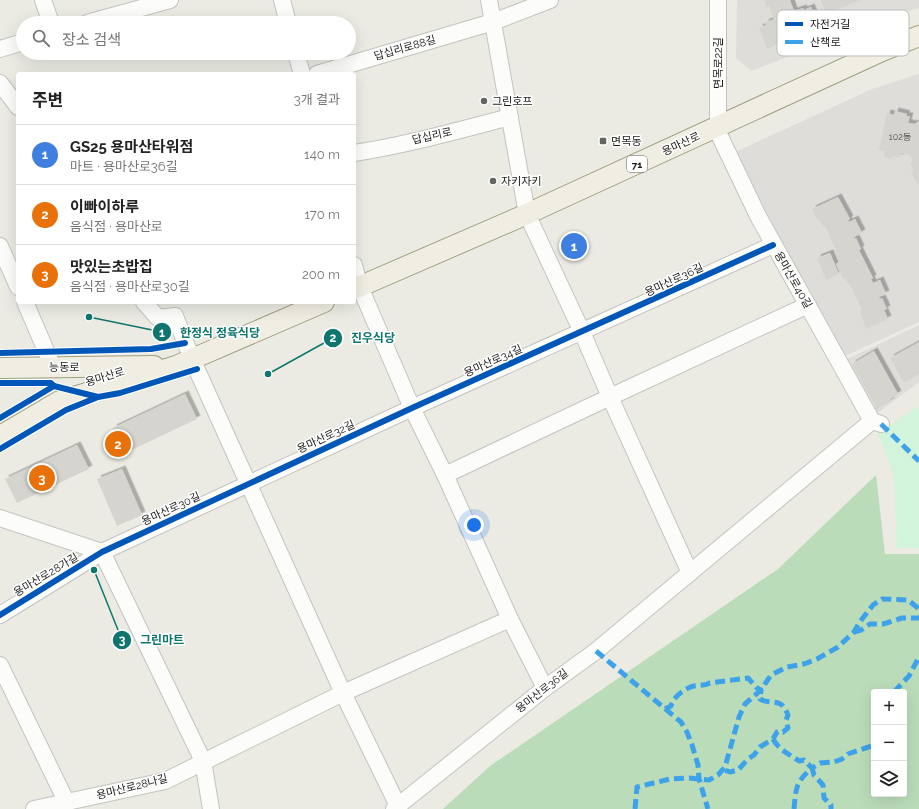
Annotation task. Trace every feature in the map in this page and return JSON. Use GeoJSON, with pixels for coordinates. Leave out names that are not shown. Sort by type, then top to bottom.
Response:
{"type":"FeatureCollection","features":[{"type":"Feature","properties":{"kind":"main road","name":"용마산로"},"geometry":{"type":"LineString","coordinates":[[909,40],[919,36]]}},
{"type":"Feature","properties":{"kind":"main road","name":"용마산로"},"geometry":{"type":"LineString","coordinates":[[357,288],[527,214],[870,56]]}},
{"type":"Feature","properties":{"kind":"main road","name":"용마산로"},"geometry":{"type":"LineString","coordinates":[[0,436],[60,402],[184,363],[319,304]]}},
{"type":"Feature","properties":{"kind":"main road","name":"능동로"},"geometry":{"type":"LineString","coordinates":[[0,368],[184,363]]}},
{"type":"Feature","properties":{"kind":"street"},"geometry":{"type":"LineString","coordinates":[[43,0],[49,16]]}},
{"type":"Feature","properties":{"kind":"street"},"geometry":{"type":"LineString","coordinates":[[112,16],[170,0]]}},
{"type":"Feature","properties":{"kind":"street"},"geometry":{"type":"LineString","coordinates":[[282,0],[286,16]]}},
{"type":"Feature","properties":{"kind":"street"},"geometry":{"type":"LineString","coordinates":[[489,0],[527,214],[582,332],[690,573]]}},
{"type":"Feature","properties":{"kind":"street","name":"답십리로88길"},"geometry":{"type":"LineString","coordinates":[[324,72],[493,22],[550,0]]}},
{"type":"Feature","properties":{"kind":"street","name":"면목로22길"},"geometry":{"type":"LineString","coordinates":[[717,127],[718,0]]}},
{"type":"Feature","properties":{"kind":"street"},"geometry":{"type":"LineString","coordinates":[[0,49],[16,44]]}},
{"type":"Feature","properties":{"kind":"street"},"geometry":{"type":"LineString","coordinates":[[298,60],[301,72]]}},
{"type":"Feature","properties":{"kind":"street"},"geometry":{"type":"LineString","coordinates":[[0,83],[16,104]]}},
{"type":"Feature","properties":{"kind":"street","name":"답십리로"},"geometry":{"type":"LineString","coordinates":[[356,153],[510,117]]}},
{"type":"Feature","properties":{"kind":"street","name":"용마산로40길"},"geometry":{"type":"LineString","coordinates":[[717,127],[773,245],[876,423]]}},
{"type":"Feature","properties":{"kind":"street","name":"용마산로36길"},"geometry":{"type":"LineString","coordinates":[[582,332],[773,245]]}},
{"type":"Feature","properties":{"kind":"street"},"geometry":{"type":"LineString","coordinates":[[0,246],[16,282]]}},
{"type":"Feature","properties":{"kind":"street"},"geometry":{"type":"LineString","coordinates":[[357,288],[510,619],[545,688]]}},
{"type":"Feature","properties":{"kind":"street"},"geometry":{"type":"LineString","coordinates":[[25,304],[53,367]]}},
{"type":"Feature","properties":{"kind":"street"},"geometry":{"type":"LineString","coordinates":[[146,304],[158,318],[175,316],[184,363],[249,484],[396,808]]}},
{"type":"Feature","properties":{"kind":"street"},"geometry":{"type":"LineString","coordinates":[[444,475],[808,305]]}},
{"type":"Feature","properties":{"kind":"street","name":"용마산로34길"},"geometry":{"type":"LineString","coordinates":[[412,408],[582,332]]}},
{"type":"Feature","properties":{"kind":"street","name":"용마산로32길"},"geometry":{"type":"LineString","coordinates":[[249,484],[412,408]]}},
{"type":"Feature","properties":{"kind":"street","name":"용마산로36길"},"geometry":{"type":"LineString","coordinates":[[396,808],[545,688],[596,651],[876,423]]}},
{"type":"Feature","properties":{"kind":"street","name":"용마산로30길"},"geometry":{"type":"LineString","coordinates":[[102,552],[249,484]]}},
{"type":"Feature","properties":{"kind":"street"},"geometry":{"type":"LineString","coordinates":[[0,518],[102,552],[203,761],[211,809]]}},
{"type":"Feature","properties":{"kind":"street","name":"용마산로28가길"},"geometry":{"type":"LineString","coordinates":[[0,615],[102,552]]}},
{"type":"Feature","properties":{"kind":"street"},"geometry":{"type":"LineString","coordinates":[[203,761],[343,693],[510,619]]}},
{"type":"Feature","properties":{"kind":"street"},"geometry":{"type":"LineString","coordinates":[[0,665],[67,802]]}},
{"type":"Feature","properties":{"kind":"street","name":"용마산로28나길"},"geometry":{"type":"LineString","coordinates":[[34,809],[165,781],[203,761]]}},
{"type":"Feature","properties":{"kind":"shaded area"},"geometry":{"type":"Polygon","coordinates":[[[737,0],[919,0],[919,8],[909,11],[777,10],[777,56],[790,56],[751,71],[736,58],[737,0]]]}},
{"type":"Feature","properties":{"kind":"shaded area"},"geometry":{"type":"Polygon","coordinates":[[[919,74],[919,322],[843,357],[731,154],[872,89],[919,74]]]}},
{"type":"Feature","properties":{"kind":"shaded area"},"geometry":{"type":"Polygon","coordinates":[[[919,325],[919,382],[875,415],[845,360],[919,325]]]}},
{"type":"Feature","properties":{"kind":"green space"},"geometry":{"type":"Polygon","coordinates":[[[919,406],[919,548],[897,548],[894,477],[878,433],[919,406]]]}},
{"type":"Feature","properties":{"kind":"green space"},"geometry":{"type":"Polygon","coordinates":[[[876,475],[885,554],[919,554],[919,809],[443,809],[490,766],[778,569],[876,475]]]}},
{"type":"Feature","properties":{"kind":"building"},"geometry":{"type":"Polygon","coordinates":[[[764,0],[790,0],[794,10],[777,10],[777,42],[773,44],[774,46],[767,49],[759,28],[766,25],[765,23],[774,19],[769,6],[767,7],[764,0]]]}},
{"type":"Feature","properties":{"kind":"building"},"geometry":{"type":"Polygon","coordinates":[[[821,0],[860,0],[836,10],[825,10],[821,0]]]}},
{"type":"Feature","properties":{"kind":"building"},"geometry":{"type":"Polygon","coordinates":[[[811,7],[812,10],[804,10],[811,7]]]}},
{"type":"Feature","properties":{"kind":"building"},"geometry":{"type":"Polygon","coordinates":[[[895,111],[907,114],[906,116],[910,116],[908,123],[915,124],[919,121],[919,183],[917,184],[911,172],[914,171],[910,163],[913,161],[910,155],[901,153],[900,158],[893,156],[892,159],[884,157],[885,151],[879,150],[887,113],[894,115],[895,111]]]}},
{"type":"Feature","properties":{"kind":"building"},"geometry":{"type":"Polygon","coordinates":[[[838,197],[850,219],[848,220],[849,222],[855,219],[862,233],[854,237],[855,239],[856,238],[861,249],[859,250],[873,278],[871,279],[873,283],[880,280],[886,294],[879,297],[880,299],[882,298],[887,309],[884,310],[888,319],[866,329],[860,311],[862,310],[850,284],[849,285],[845,278],[843,279],[836,264],[839,262],[834,251],[836,250],[825,226],[823,227],[812,209],[838,197]]]}},
{"type":"Feature","properties":{"kind":"building"},"geometry":{"type":"Polygon","coordinates":[[[830,253],[839,274],[826,280],[817,258],[830,253]]]}},
{"type":"Feature","properties":{"kind":"building"},"geometry":{"type":"Polygon","coordinates":[[[919,342],[919,374],[904,383],[890,358],[919,342]]]}},
{"type":"Feature","properties":{"kind":"building"},"geometry":{"type":"Polygon","coordinates":[[[874,351],[898,394],[890,399],[891,401],[877,409],[852,364],[874,351]]]}},
{"type":"Feature","properties":{"kind":"building"},"geometry":{"type":"Polygon","coordinates":[[[185,394],[197,419],[125,453],[113,428],[185,394]]]}},
{"type":"Feature","properties":{"kind":"building"},"geometry":{"type":"Polygon","coordinates":[[[77,445],[89,469],[17,503],[5,479],[77,445]]]}},
{"type":"Feature","properties":{"kind":"building"},"geometry":{"type":"Polygon","coordinates":[[[122,469],[142,515],[117,526],[97,479],[122,469]]]}},
{"type":"Feature","properties":{"kind":"marked path"},"geometry":{"type":"LineString","coordinates":[[881,424],[919,461]]}},
{"type":"Feature","properties":{"kind":"marked path"},"geometry":{"type":"LineString","coordinates":[[635,809],[637,787],[670,779],[689,778],[709,780],[718,775],[725,767],[739,717],[745,704],[761,690],[771,675],[787,667],[804,664],[817,659],[838,647],[854,632],[873,605],[882,599],[908,600],[919,609]]}},
{"type":"Feature","properties":{"kind":"marked path"},"geometry":{"type":"LineString","coordinates":[[854,632],[861,630],[870,624],[883,624],[902,618],[919,618]]}},
{"type":"Feature","properties":{"kind":"marked path"},"geometry":{"type":"LineString","coordinates":[[596,651],[681,722],[692,745],[698,765],[699,779],[708,809]]}},
{"type":"Feature","properties":{"kind":"marked path"},"geometry":{"type":"LineString","coordinates":[[897,689],[909,676],[919,657]]}},
{"type":"Feature","properties":{"kind":"marked path"},"geometry":{"type":"LineString","coordinates":[[665,709],[671,706],[674,699],[680,693],[691,687],[748,678],[757,688],[761,690],[760,699],[776,702],[782,705],[788,715],[786,720],[788,728],[783,732],[777,732],[773,739],[760,747],[738,770],[730,772],[724,770]]}},
{"type":"Feature","properties":{"kind":"marked path"},"geometry":{"type":"LineString","coordinates":[[773,739],[784,752],[799,761],[804,760],[812,768],[820,763],[834,762],[842,759],[848,754],[871,746]]}},
{"type":"Feature","properties":{"kind":"marked path"},"geometry":{"type":"LineString","coordinates":[[794,809],[797,786],[802,778],[812,768],[814,775],[823,785],[824,798],[831,805],[831,809]]}},
{"type":"Feature","properties":{"kind":"cycle path"},"geometry":{"type":"LineString","coordinates":[[0,615],[102,552],[412,408],[773,245]]}},
{"type":"Feature","properties":{"kind":"cycle path"},"geometry":{"type":"LineString","coordinates":[[0,353],[151,349],[185,343]]}},
{"type":"Feature","properties":{"kind":"cycle path"},"geometry":{"type":"LineString","coordinates":[[0,449],[66,410],[98,397],[120,393],[197,369]]}},
{"type":"Feature","properties":{"kind":"cycle path"},"geometry":{"type":"LineString","coordinates":[[0,383],[51,383],[54,386],[98,397]]}},
{"type":"Feature","properties":{"kind":"cycle path"},"geometry":{"type":"LineString","coordinates":[[0,418],[54,386]]}},
{"type":"Feature","properties":{"kind":"place","name":"그린호프"},"geometry":{"type":"Point","coordinates":[484,101]}},
{"type":"Feature","properties":{"kind":"place","name":"면목동"},"geometry":{"type":"Point","coordinates":[603,141]}},
{"type":"Feature","properties":{"kind":"place","name":"자키자키"},"geometry":{"type":"Point","coordinates":[493,181]}},
{"type":"Feature","properties":{"kind":"place","name":"GS25 용마산타워점"},"geometry":{"type":"Point","coordinates":[574,246]}},
{"type":"Feature","properties":{"kind":"place","name":"한정식 정육식당"},"geometry":{"type":"Point","coordinates":[89,317]}},
{"type":"Feature","properties":{"kind":"place","name":"진우식당"},"geometry":{"type":"Point","coordinates":[268,374]}},
{"type":"Feature","properties":{"kind":"place","name":"이빠이하루"},"geometry":{"type":"Point","coordinates":[118,444]}},
{"type":"Feature","properties":{"kind":"place","name":"맛있는초밥집"},"geometry":{"type":"Point","coordinates":[42,478]}},
{"type":"Feature","properties":{"kind":"place","name":"그린마트"},"geometry":{"type":"Point","coordinates":[94,570]}}]}
